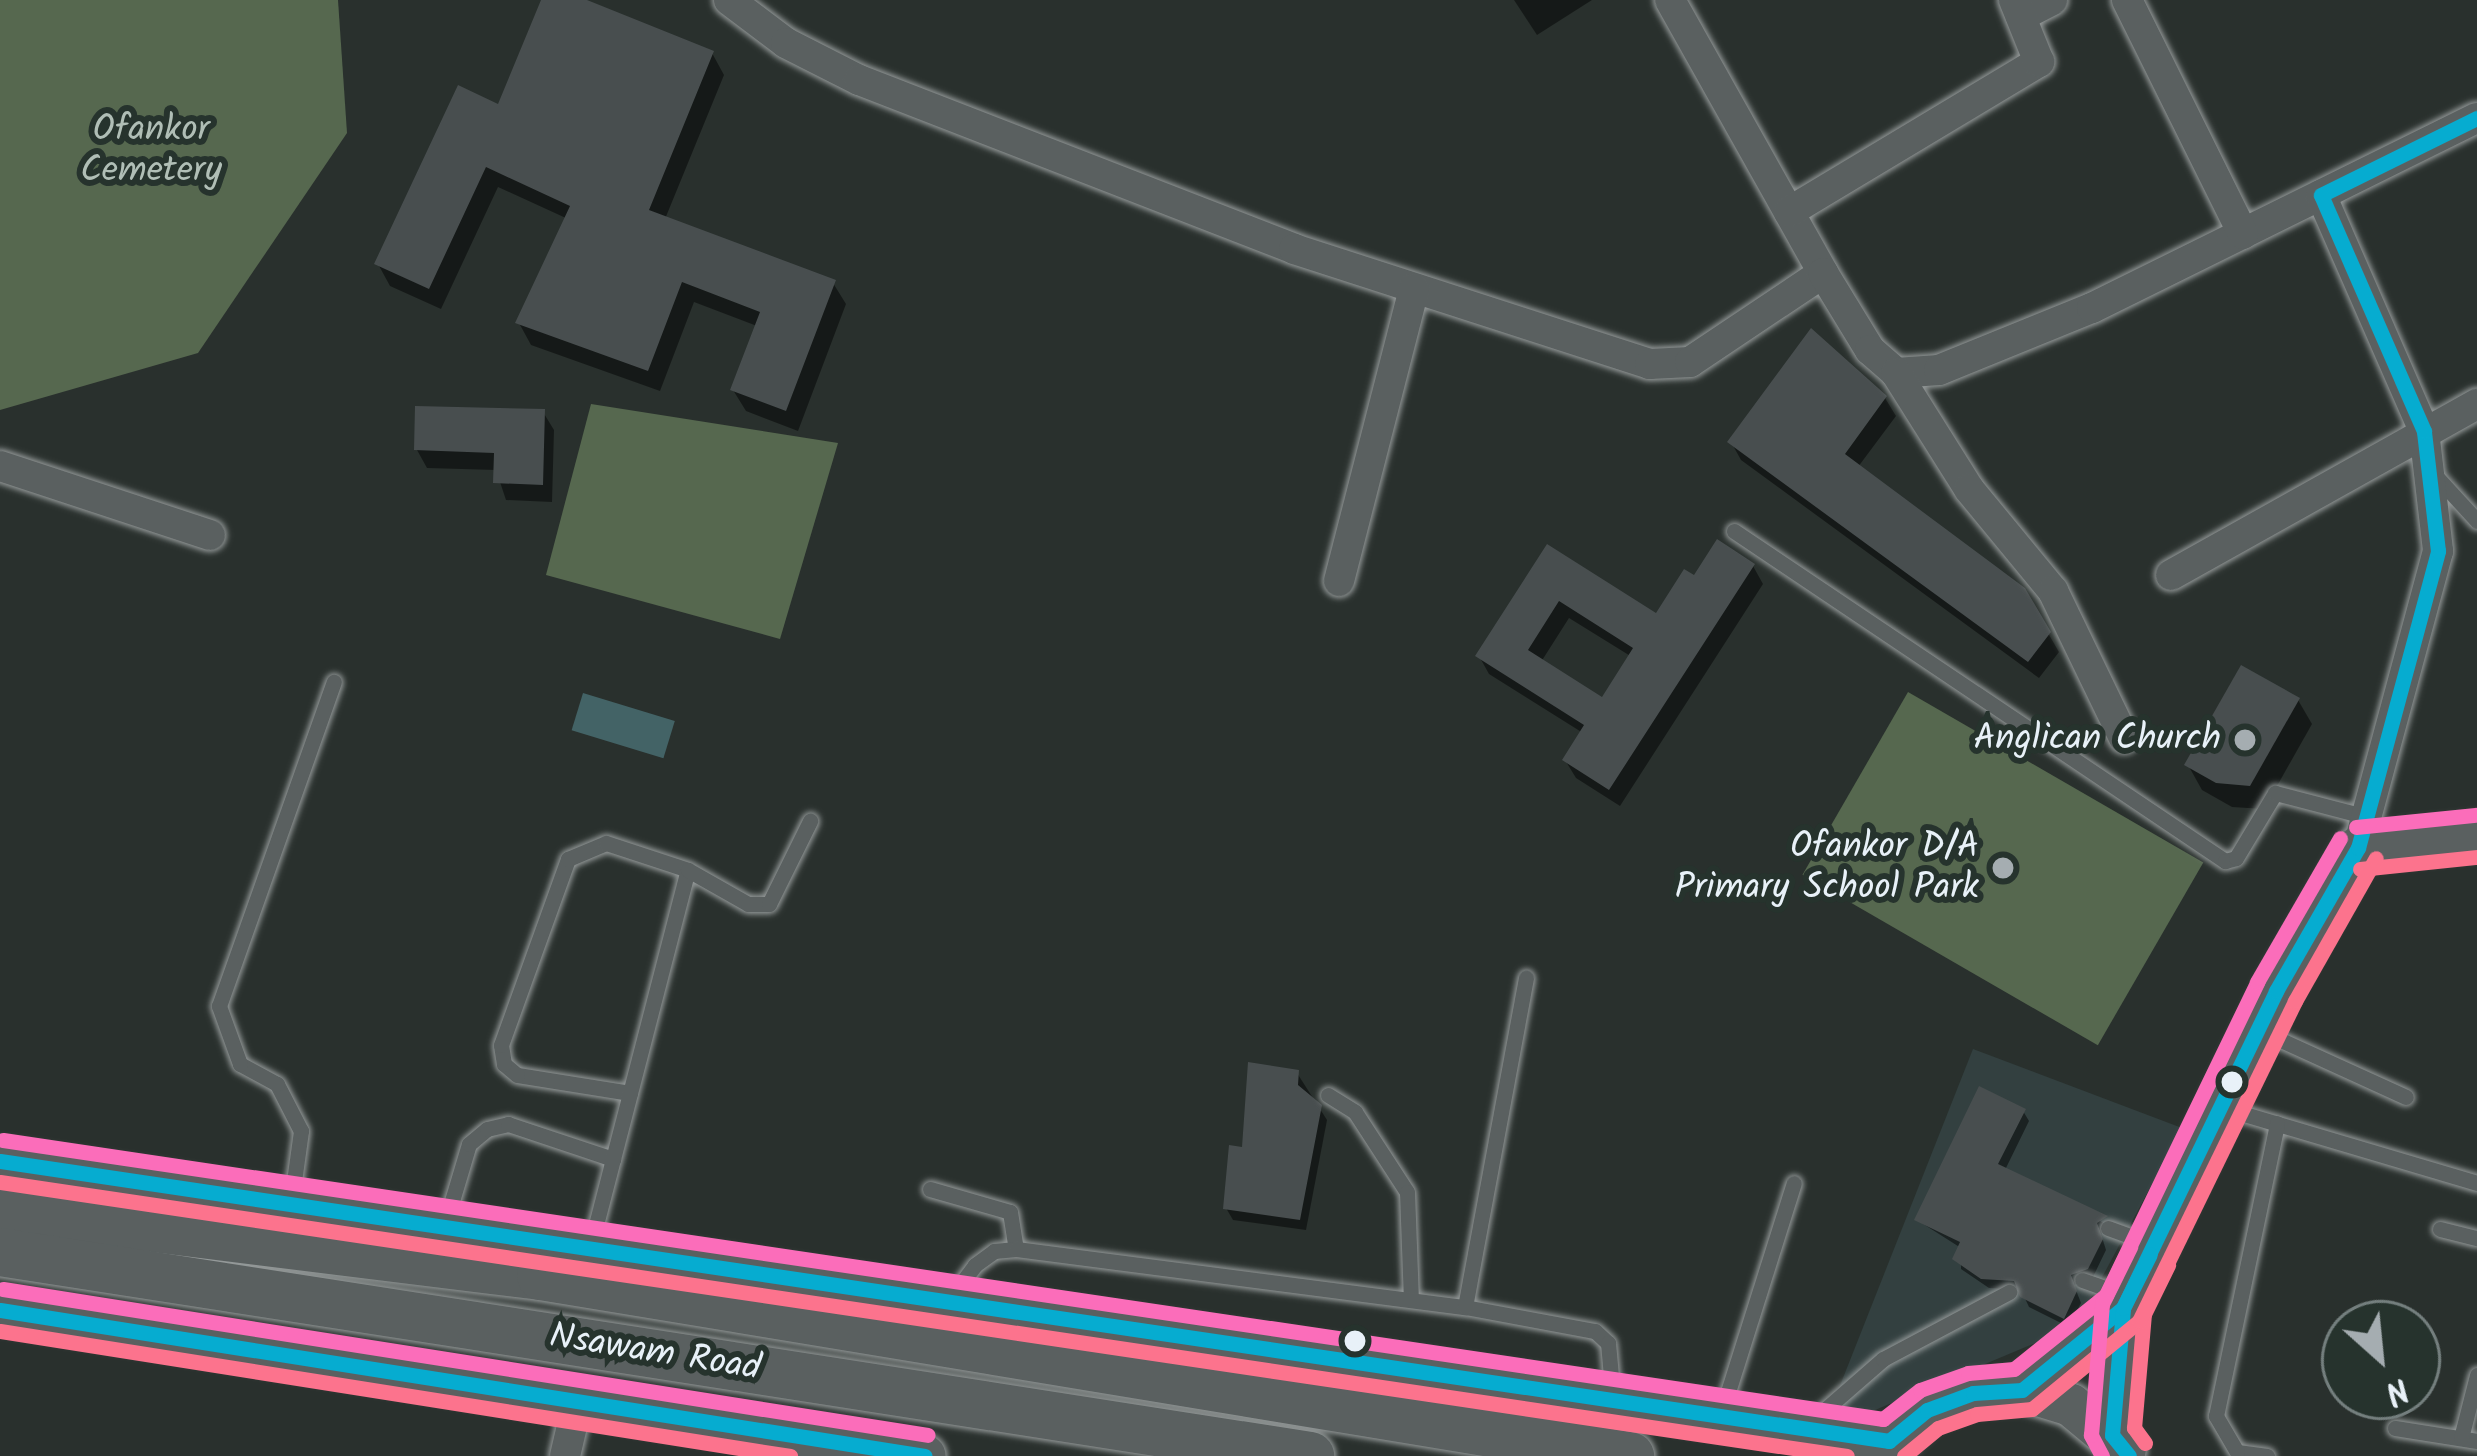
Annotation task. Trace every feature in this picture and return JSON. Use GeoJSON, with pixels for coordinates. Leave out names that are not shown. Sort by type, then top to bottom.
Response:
{"type":"FeatureCollection","features":[{"type":"Feature","properties":{"kind":"highway","name":"Nsawam Road"},"geometry":{"type":"LineString","coordinates":[[0,1209],[541,1276],[1630,1456]]}},
{"type":"Feature","properties":{"kind":"highway","name":"Nsawam Road"},"geometry":{"type":"LineString","coordinates":[[0,1252],[1310,1456]]}},
{"type":"Feature","properties":{"kind":"main road"},"geometry":{"type":"LineString","coordinates":[[2022,1390],[2126,1302],[2258,1030],[2363,832],[2477,836]]}},
{"type":"Feature","properties":{"kind":"main road"},"geometry":{"type":"LineString","coordinates":[[0,1161],[589,1253],[1803,1429],[1884,1449],[1927,1410],[1973,1393],[2022,1390],[2071,1405],[2121,1445]]}},
{"type":"Feature","properties":{"kind":"main road"},"geometry":{"type":"LineString","coordinates":[[2121,1445],[2126,1302]]}},
{"type":"Feature","properties":{"kind":"main road"},"geometry":{"type":"LineString","coordinates":[[0,1310],[578,1400],[762,1443],[925,1456]]}},
{"type":"Feature","properties":{"kind":"street"},"geometry":{"type":"LineString","coordinates":[[730,0],[786,43],[859,80],[1414,288],[1650,364],[1690,362],[1823,273]]}},
{"type":"Feature","properties":{"kind":"street"},"geometry":{"type":"LineString","coordinates":[[1670,0],[1870,350],[1896,374],[1969,489],[2053,591],[2124,738]]}},
{"type":"Feature","properties":{"kind":"street"},"geometry":{"type":"LineString","coordinates":[[1789,212],[2029,71],[2039,62],[2037,45],[2018,8],[2052,0]]}},
{"type":"Feature","properties":{"kind":"street"},"geometry":{"type":"LineString","coordinates":[[2127,0],[2243,234]]}},
{"type":"Feature","properties":{"kind":"street"},"geometry":{"type":"LineString","coordinates":[[1896,374],[1939,370],[2243,234],[2477,118]]}},
{"type":"Feature","properties":{"kind":"street"},"geometry":{"type":"LineString","coordinates":[[2321,195],[2424,430],[2438,551],[2363,832]]}},
{"type":"Feature","properties":{"kind":"street"},"geometry":{"type":"LineString","coordinates":[[1339,581],[1414,288]]}},
{"type":"Feature","properties":{"kind":"street"},"geometry":{"type":"LineString","coordinates":[[2171,575],[2477,404]]}},
{"type":"Feature","properties":{"kind":"street"},"geometry":{"type":"LineString","coordinates":[[0,466],[210,535]]}},
{"type":"Feature","properties":{"kind":"street"},"geometry":{"type":"LineString","coordinates":[[565,1456],[578,1400]]}},
{"type":"Feature","properties":{"kind":"lane"},"geometry":{"type":"LineString","coordinates":[[2432,472],[2477,521]]}},
{"type":"Feature","properties":{"kind":"lane"},"geometry":{"type":"LineString","coordinates":[[1734,531],[2225,861],[2236,858],[2276,793],[2363,832]]}},
{"type":"Feature","properties":{"kind":"lane"},"geometry":{"type":"LineString","coordinates":[[290,1206],[301,1131],[295,1114],[277,1084],[240,1064],[218,1006],[334,682]]}},
{"type":"Feature","properties":{"kind":"lane"},"geometry":{"type":"LineString","coordinates":[[630,1093],[518,1075],[504,1064],[502,1045],[568,859],[606,843],[688,870],[748,904],[769,904],[810,821]]}},
{"type":"Feature","properties":{"kind":"lane"},"geometry":{"type":"LineString","coordinates":[[589,1253],[688,870]]}},
{"type":"Feature","properties":{"kind":"lane"},"geometry":{"type":"LineString","coordinates":[[1465,1306],[1526,978]]}},
{"type":"Feature","properties":{"kind":"lane"},"geometry":{"type":"LineString","coordinates":[[2258,1030],[2406,1097]]}},
{"type":"Feature","properties":{"kind":"lane"},"geometry":{"type":"LineString","coordinates":[[1328,1095],[1354,1112],[1407,1192],[1411,1299]]}},
{"type":"Feature","properties":{"kind":"lane"},"geometry":{"type":"LineString","coordinates":[[2222,1107],[2477,1183]]}},
{"type":"Feature","properties":{"kind":"lane"},"geometry":{"type":"LineString","coordinates":[[443,1230],[469,1144],[487,1129],[508,1124],[613,1160]]}},
{"type":"Feature","properties":{"kind":"lane"},"geometry":{"type":"LineString","coordinates":[[2267,1456],[2237,1451],[2216,1416],[2277,1124]]}},
{"type":"Feature","properties":{"kind":"lane"},"geometry":{"type":"LineString","coordinates":[[1720,1417],[1794,1183]]}},
{"type":"Feature","properties":{"kind":"lane"},"geometry":{"type":"LineString","coordinates":[[930,1189],[1010,1212],[1016,1249]]}},
{"type":"Feature","properties":{"kind":"lane"},"geometry":{"type":"LineString","coordinates":[[2108,1228],[2155,1245]]}},
{"type":"Feature","properties":{"kind":"lane"},"geometry":{"type":"LineString","coordinates":[[2440,1228],[2477,1238]]}},
{"type":"Feature","properties":{"kind":"lane"},"geometry":{"type":"LineString","coordinates":[[945,1305],[975,1265],[1016,1249],[1465,1306],[1595,1331],[1608,1342],[1613,1401]]}},
{"type":"Feature","properties":{"kind":"lane"},"geometry":{"type":"LineString","coordinates":[[2082,1280],[2126,1302]]}},
{"type":"Feature","properties":{"kind":"lane"},"geometry":{"type":"LineString","coordinates":[[1803,1429],[1883,1359],[2009,1292]]}},
{"type":"Feature","properties":{"kind":"lane"},"geometry":{"type":"LineString","coordinates":[[2395,1428],[2469,1440],[2477,1375]]}},
{"type":"Feature","properties":{"kind":"shaded area"},"geometry":{"type":"Polygon","coordinates":[[[1973,1049],[2182,1128],[2076,1326],[1875,1410],[1830,1411],[1973,1049]]]}},
{"type":"Feature","properties":{"kind":"green space","name":"Ofankor Cemetery"},"geometry":{"type":"Polygon","coordinates":[[[0,0],[338,0],[347,133],[198,353],[0,410],[0,0]]]}},
{"type":"Feature","properties":{"kind":"green space"},"geometry":{"type":"Polygon","coordinates":[[[591,404],[838,443],[780,639],[546,575],[591,404]]]}},
{"type":"Feature","properties":{"kind":"green space","name":"Ofankor D/A Primary School Park"},"geometry":{"type":"Polygon","coordinates":[[[1908,692],[2203,862],[2098,1045],[1802,875],[1908,692]]]}},
{"type":"Feature","properties":{"kind":"water"},"geometry":{"type":"Polygon","coordinates":[[[583,693],[675,721],[663,758],[572,730],[583,693]]]}},
{"type":"Feature","properties":{"kind":"building"},"geometry":{"type":"Polygon","coordinates":[[[541,0],[587,0],[714,51],[649,210],[836,280],[786,411],[730,390],[760,312],[682,282],[648,371],[515,323],[570,206],[486,167],[429,289],[374,264],[458,85],[498,104],[541,0]]]}},
{"type":"Feature","properties":{"kind":"building"},"geometry":{"type":"Polygon","coordinates":[[[1811,328],[1887,396],[1845,454],[2025,588],[2051,632],[2028,662],[1727,442],[1811,328]]]}},
{"type":"Feature","properties":{"kind":"building"},"geometry":{"type":"Polygon","coordinates":[[[415,406],[545,409],[543,485],[493,483],[494,453],[414,450],[415,406]]]}},
{"type":"Feature","properties":{"kind":"building"},"geometry":{"type":"Polygon","coordinates":[[[1717,539],[1755,564],[1609,790],[1562,760],[1584,725],[1475,656],[1547,544],[1656,613],[1684,569],[1694,575],[1717,539]],[[1559,601],[1528,650],[1602,697],[1633,648],[1559,601]]]}},
{"type":"Feature","properties":{"kind":"building"},"geometry":{"type":"Polygon","coordinates":[[[2241,665],[2300,698],[2250,786],[2216,783],[2184,765],[2241,665]]]}},
{"type":"Feature","properties":{"kind":"building"},"geometry":{"type":"Polygon","coordinates":[[[1248,1062],[1299,1070],[1298,1085],[1322,1105],[1300,1220],[1223,1209],[1229,1145],[1242,1147],[1248,1062]]]}},
{"type":"Feature","properties":{"kind":"building"},"geometry":{"type":"Polygon","coordinates":[[[1979,1086],[2026,1109],[1998,1164],[2108,1216],[2097,1223],[2103,1239],[2088,1269],[2071,1275],[2077,1291],[2064,1319],[2020,1297],[2014,1281],[1981,1279],[1952,1259],[1960,1242],[1914,1220],[1979,1086]]]}},
{"type":"Feature","properties":{"kind":"transit line"},"geometry":{"type":"LineString","coordinates":[[2321,195],[2477,118]]}},
{"type":"Feature","properties":{"kind":"transit line"},"geometry":{"type":"LineString","coordinates":[[0,1161],[1889,1441],[1927,1410],[1973,1393],[2022,1390],[2123,1308],[2276,991],[2358,848],[2438,551],[2424,431],[2321,195]]}},
{"type":"Feature","properties":{"kind":"transit line"},"geometry":{"type":"LineString","coordinates":[[2356,827],[2475,815]]}},
{"type":"Feature","properties":{"kind":"transit line"},"geometry":{"type":"LineString","coordinates":[[3,1140],[1883,1419],[1920,1390],[1968,1373],[2014,1369],[2106,1295],[2257,982],[2340,838]]}},
{"type":"Feature","properties":{"kind":"transit line"},"geometry":{"type":"LineString","coordinates":[[2360,869],[2477,857]]}},
{"type":"Feature","properties":{"kind":"transit line"},"geometry":{"type":"LineString","coordinates":[[1904,1456],[1938,1428],[1977,1414],[2032,1409],[2139,1321],[2295,1001],[2376,858]]}},
{"type":"Feature","properties":{"kind":"transit line"},"geometry":{"type":"LineString","coordinates":[[0,1182],[1847,1456]]}},
{"type":"Feature","properties":{"kind":"transit line"},"geometry":{"type":"LineString","coordinates":[[2102,1456],[2091,1435],[2102,1304],[2130,1247]]}},
{"type":"Feature","properties":{"kind":"transit line"},"geometry":{"type":"LineString","coordinates":[[2129,1456],[2112,1435],[2123,1308],[2150,1254]]}},
{"type":"Feature","properties":{"kind":"transit line"},"geometry":{"type":"LineString","coordinates":[[2145,1443],[2134,1428],[2144,1314],[2168,1265]]}},
{"type":"Feature","properties":{"kind":"transit line"},"geometry":{"type":"LineString","coordinates":[[3,1289],[928,1435]]}},
{"type":"Feature","properties":{"kind":"transit line"},"geometry":{"type":"LineString","coordinates":[[0,1310],[925,1456]]}},
{"type":"Feature","properties":{"kind":"transit line"},"geometry":{"type":"LineString","coordinates":[[0,1331],[790,1456]]}},
{"type":"Feature","properties":{"kind":"place","name":"Anglican Church"},"geometry":{"type":"Point","coordinates":[2245,740]}},
{"type":"Feature","properties":{"kind":"place","name":"Ofankor D/A Primary School Park"},"geometry":{"type":"Point","coordinates":[2003,868]}}]}
